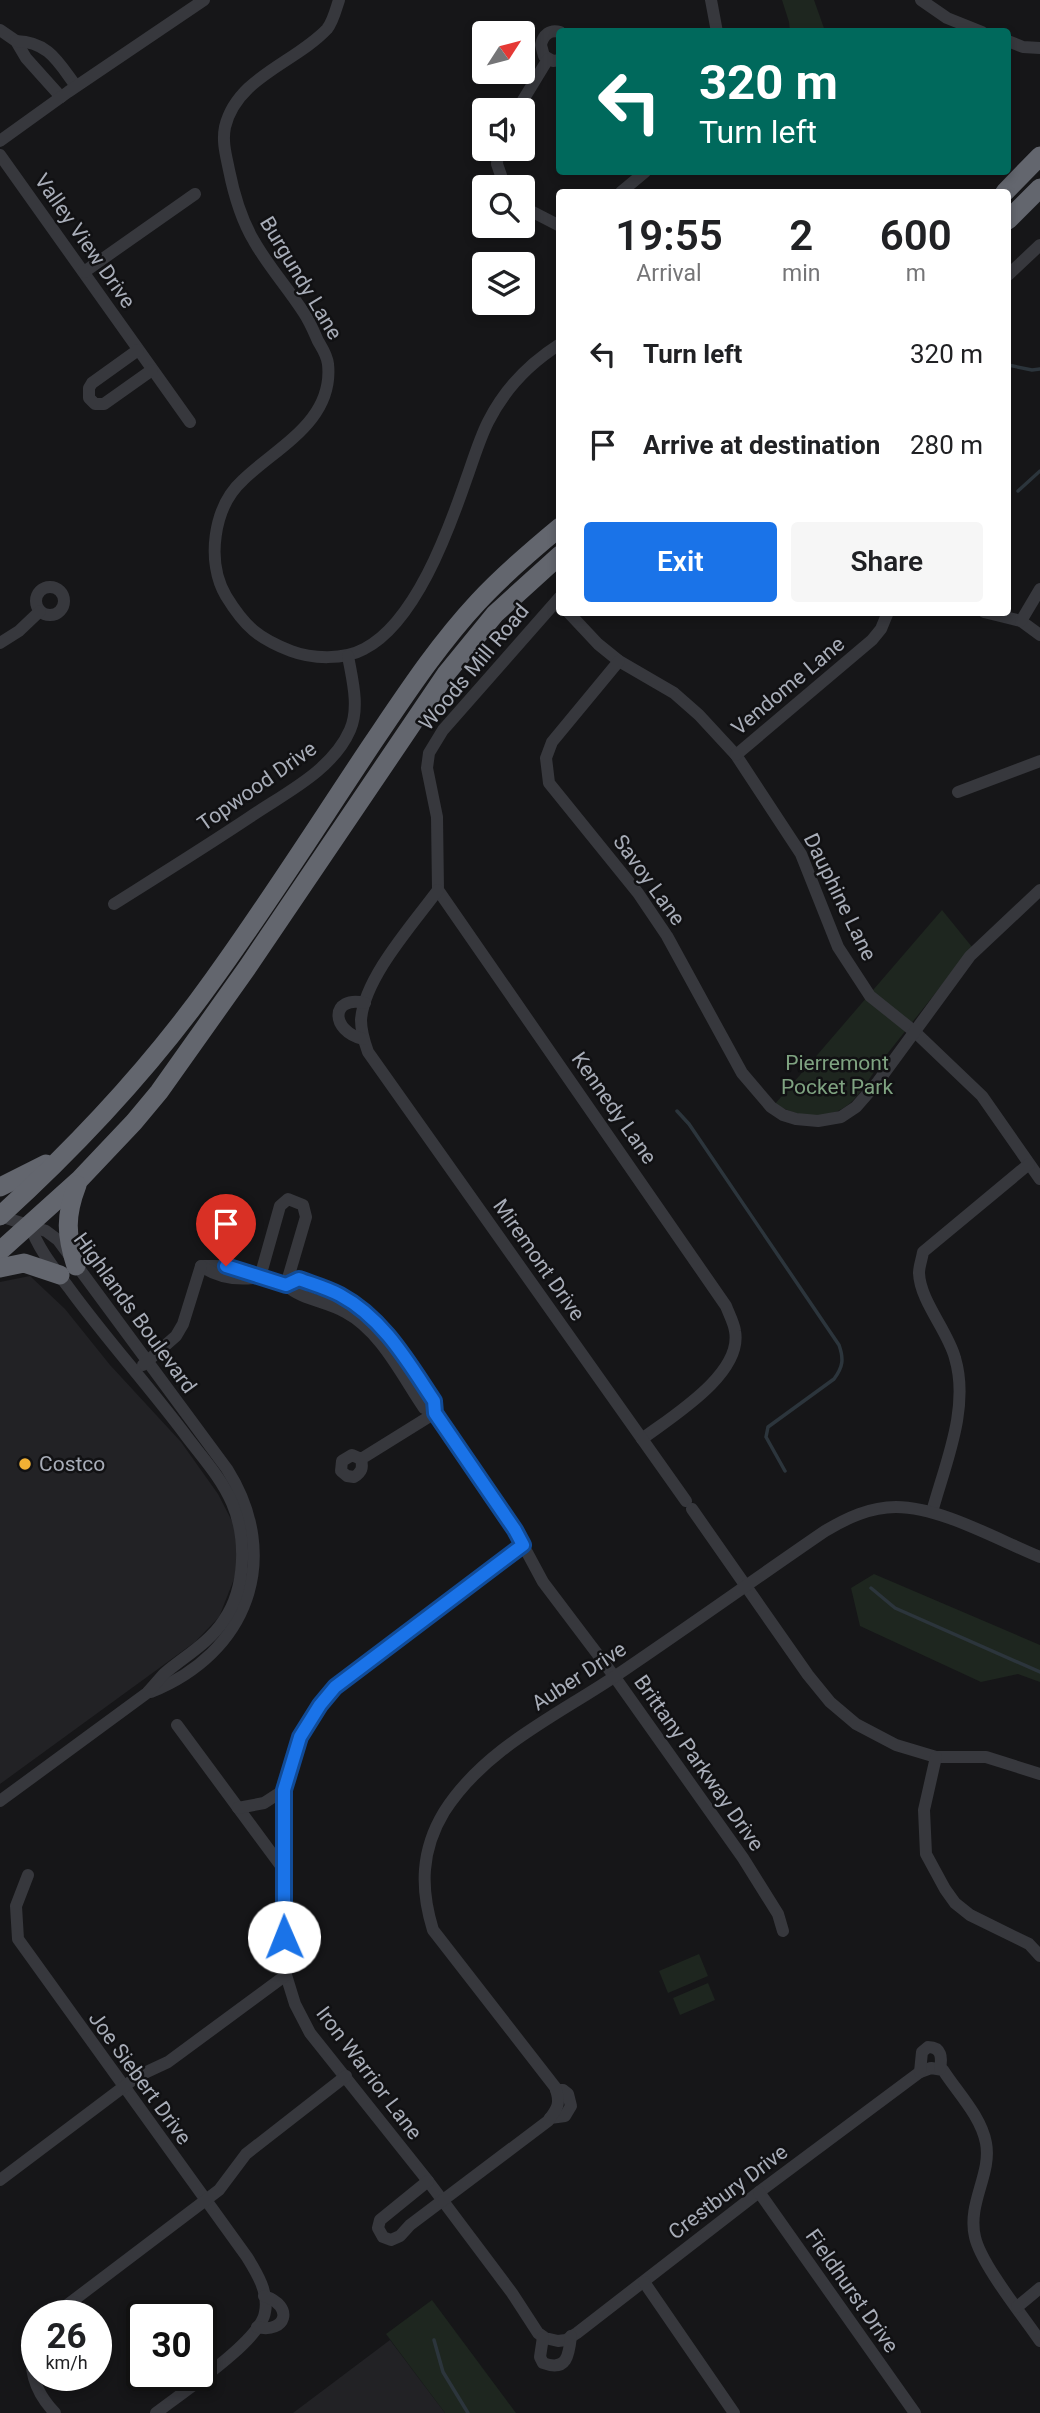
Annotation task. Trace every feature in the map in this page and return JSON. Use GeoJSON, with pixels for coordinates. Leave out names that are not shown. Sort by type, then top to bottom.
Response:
{"type":"FeatureCollection","features":[{"type":"Feature","properties":{"kind":"highway"},"geometry":{"type":"LineString","coordinates":[[1008,189],[1040,156]]}},
{"type":"Feature","properties":{"kind":"highway"},"geometry":{"type":"LineString","coordinates":[[1011,217],[1040,187]]}},
{"type":"Feature","properties":{"kind":"highway"},"geometry":{"type":"LineString","coordinates":[[0,1216],[68,1152],[144,1070],[214,980],[406,694],[452,632],[504,575],[556,530]]}},
{"type":"Feature","properties":{"kind":"highway"},"geometry":{"type":"LineString","coordinates":[[0,1251],[80,1178],[134,1122],[247,968],[454,664],[495,614],[556,559]]}},
{"type":"Feature","properties":{"kind":"highway"},"geometry":{"type":"LineString","coordinates":[[0,1187],[68,1152]]}},
{"type":"Feature","properties":{"kind":"highway"},"geometry":{"type":"LineString","coordinates":[[0,1268],[24,1264],[68,1270],[69,1205],[80,1178]]}},
{"type":"Feature","properties":{"kind":"highway"},"geometry":{"type":"LineString","coordinates":[[27,1191],[26,1214],[30,1225]]}},
{"type":"Feature","properties":{"kind":"street"},"geometry":{"type":"LineString","coordinates":[[0,141],[204,0]]}},
{"type":"Feature","properties":{"kind":"street","name":"Burgundy Lane"},"geometry":{"type":"LineString","coordinates":[[339,0],[329,27],[242,94],[226,122],[223,138],[234,198],[253,240],[306,316],[325,353],[328,365],[325,390],[313,418],[304,430],[240,481],[231,495],[217,532],[214,556],[216,574],[239,617],[264,640],[306,655],[348,656]]}},
{"type":"Feature","properties":{"kind":"street"},"geometry":{"type":"LineString","coordinates":[[711,0],[716,28]]}},
{"type":"Feature","properties":{"kind":"street"},"geometry":{"type":"LineString","coordinates":[[920,0],[947,18],[972,28]]}},
{"type":"Feature","properties":{"kind":"street"},"geometry":{"type":"LineString","coordinates":[[0,30],[16,41],[26,58],[61,97]]}},
{"type":"Feature","properties":{"kind":"street"},"geometry":{"type":"LineString","coordinates":[[526,98],[554,60],[541,50],[542,40],[549,32],[556,32]]}},
{"type":"Feature","properties":{"kind":"street"},"geometry":{"type":"LineString","coordinates":[[16,41],[32,41],[49,52],[76,86]]}},
{"type":"Feature","properties":{"kind":"street"},"geometry":{"type":"LineString","coordinates":[[1011,42],[1023,47],[1040,48]]}},
{"type":"Feature","properties":{"kind":"street","name":"Valley View Drive"},"geometry":{"type":"LineString","coordinates":[[0,155],[190,422]]}},
{"type":"Feature","properties":{"kind":"street"},"geometry":{"type":"LineString","coordinates":[[625,189],[641,175]]}},
{"type":"Feature","properties":{"kind":"street"},"geometry":{"type":"LineString","coordinates":[[84,272],[195,194]]}},
{"type":"Feature","properties":{"kind":"street"},"geometry":{"type":"LineString","coordinates":[[535,213],[556,224]]}},
{"type":"Feature","properties":{"kind":"street"},"geometry":{"type":"LineString","coordinates":[[1011,272],[1040,244]]}},
{"type":"Feature","properties":{"kind":"street"},"geometry":{"type":"LineString","coordinates":[[348,656],[366,649],[401,619],[445,534],[486,425],[522,374],[556,347]]}},
{"type":"Feature","properties":{"kind":"street"},"geometry":{"type":"LineString","coordinates":[[138,350],[92,383],[89,398],[95,404],[104,404],[152,370]]}},
{"type":"Feature","properties":{"kind":"street"},"geometry":{"type":"LineString","coordinates":[[1021,621],[1040,589]]}},
{"type":"Feature","properties":{"kind":"street","name":"Woods Mill Road"},"geometry":{"type":"LineString","coordinates":[[438,890],[436,817],[427,768],[429,753],[443,730],[556,603]]}},
{"type":"Feature","properties":{"kind":"street"},"geometry":{"type":"LineString","coordinates":[[0,643],[19,631],[40,611]]}},
{"type":"Feature","properties":{"kind":"street","name":"Dauphine Lane"},"geometry":{"type":"LineString","coordinates":[[572,616],[597,644],[619,661],[674,693],[699,715],[736,755],[801,854],[838,947],[870,996],[915,1032],[982,1097],[1040,1179]]}},
{"type":"Feature","properties":{"kind":"street","name":"Vendome Lane"},"geometry":{"type":"LineString","coordinates":[[736,755],[872,640],[886,616]]}},
{"type":"Feature","properties":{"kind":"street"},"geometry":{"type":"LineString","coordinates":[[1000,616],[1021,621],[1040,635]]}},
{"type":"Feature","properties":{"kind":"street","name":"Topwood Drive"},"geometry":{"type":"LineString","coordinates":[[114,904],[313,775],[335,754],[351,728],[354,710],[348,656]]}},
{"type":"Feature","properties":{"kind":"street","name":"Savoy Lane"},"geometry":{"type":"LineString","coordinates":[[619,661],[552,742],[546,758],[549,783],[638,893],[660,925],[742,1073],[771,1107],[783,1115],[796,1119],[828,1120],[856,1107],[915,1032]]}},
{"type":"Feature","properties":{"kind":"street"},"geometry":{"type":"LineString","coordinates":[[958,792],[1040,761]]}},
{"type":"Feature","properties":{"kind":"street"},"geometry":{"type":"LineString","coordinates":[[363,1039],[361,1022],[365,1003],[378,973],[438,890]]}},
{"type":"Feature","properties":{"kind":"street","name":"Kennedy Lane"},"geometry":{"type":"LineString","coordinates":[[438,890],[726,1306],[736,1333],[730,1360],[712,1385],[642,1439]]}},
{"type":"Feature","properties":{"kind":"street"},"geometry":{"type":"LineString","coordinates":[[915,1032],[970,956],[1040,890]]}},
{"type":"Feature","properties":{"kind":"street","name":"Miremont Drive"},"geometry":{"type":"LineString","coordinates":[[365,1003],[350,1002],[342,1006],[340,1024],[345,1032],[363,1039],[376,1063],[830,1702],[856,1724],[896,1745],[936,1756],[986,1757],[1040,1774]]}},
{"type":"Feature","properties":{"kind":"street"},"geometry":{"type":"LineString","coordinates":[[932,1512],[956,1424],[961,1389],[955,1357],[923,1290],[919,1274],[923,1252],[1030,1164]]}},
{"type":"Feature","properties":{"kind":"street"},"geometry":{"type":"LineString","coordinates":[[260,1277],[279,1206],[292,1199],[303,1205],[306,1217],[286,1285]]}},
{"type":"Feature","properties":{"kind":"street"},"geometry":{"type":"LineString","coordinates":[[0,1216],[30,1225]]}},
{"type":"Feature","properties":{"kind":"street","name":"Highlands Boulevard"},"geometry":{"type":"LineString","coordinates":[[0,1801],[148,1693],[165,1674],[201,1646],[225,1620],[234,1601],[242,1566],[236,1512],[222,1483],[107,1339],[68,1270],[58,1240],[46,1231],[30,1225]]}},
{"type":"Feature","properties":{"kind":"street","name":"Highlands Boulevard"},"geometry":{"type":"LineString","coordinates":[[30,1225],[41,1251],[68,1270],[147,1361],[238,1487],[253,1532],[255,1551],[248,1595],[240,1614],[221,1643],[206,1658],[171,1684],[148,1693]]}},
{"type":"Feature","properties":{"kind":"street","name":"Brittany Parkway Drive"},"geometry":{"type":"LineString","coordinates":[[147,1361],[176,1336],[183,1324],[201,1266],[239,1280],[260,1277],[286,1285],[299,1279],[338,1293],[363,1310],[390,1337],[434,1401],[435,1413],[515,1530],[543,1582],[614,1676],[743,1858],[778,1914],[783,1931]]}},
{"type":"Feature","properties":{"kind":"street"},"geometry":{"type":"LineString","coordinates":[[135,1371],[147,1361]]}},
{"type":"Feature","properties":{"kind":"street"},"geometry":{"type":"LineString","coordinates":[[361,1459],[435,1413]]}},
{"type":"Feature","properties":{"kind":"street","name":"Auber Drive"},"geometry":{"type":"LineString","coordinates":[[443,2202],[550,2118],[559,2107],[556,2090],[433,1930],[423,1890],[430,1842],[443,1814],[468,1779],[493,1756],[851,1516],[896,1507],[932,1512],[1040,1557]]}},
{"type":"Feature","properties":{"kind":"street","name":"Iron Warrior Lane"},"geometry":{"type":"LineString","coordinates":[[523,1545],[335,1687],[320,1705],[300,1737],[284,1790],[282,1918],[286,1975],[295,2004],[310,2033],[428,2181],[544,2338]]}},
{"type":"Feature","properties":{"kind":"street"},"geometry":{"type":"LineString","coordinates":[[177,1725],[284,1870]]}},
{"type":"Feature","properties":{"kind":"street"},"geometry":{"type":"LineString","coordinates":[[936,1756],[924,1810],[926,1854],[955,1903],[970,1915],[1030,1944],[1040,1956]]}},
{"type":"Feature","properties":{"kind":"street"},"geometry":{"type":"LineString","coordinates":[[238,1808],[264,1803],[284,1790]]}},
{"type":"Feature","properties":{"kind":"street","name":"Joe Siebert Drive"},"geometry":{"type":"LineString","coordinates":[[28,1875],[16,1906],[18,1939],[251,2265],[263,2288],[264,2296],[265,2315],[257,2327]]}},
{"type":"Feature","properties":{"kind":"street"},"geometry":{"type":"LineString","coordinates":[[0,2179],[138,2076],[168,2062],[286,1975]]}},
{"type":"Feature","properties":{"kind":"street","name":"Crestbury Drive"},"geometry":{"type":"LineString","coordinates":[[544,2338],[558,2341],[572,2336],[923,2070],[922,2052],[928,2047],[940,2051],[940,2069]]}},
{"type":"Feature","properties":{"kind":"street"},"geometry":{"type":"LineString","coordinates":[[923,2070],[940,2069],[981,2126],[987,2158],[974,2213],[975,2241],[983,2258],[1040,2341]]}},
{"type":"Feature","properties":{"kind":"street"},"geometry":{"type":"LineString","coordinates":[[74,2300],[205,2201],[257,2145],[346,2076]]}},
{"type":"Feature","properties":{"kind":"street"},"geometry":{"type":"LineString","coordinates":[[428,2181],[380,2220],[378,2228],[383,2237],[396,2239],[443,2202]]}},
{"type":"Feature","properties":{"kind":"street","name":"Fieldhurst Drive"},"geometry":{"type":"LineString","coordinates":[[759,2192],[915,2413]]}},
{"type":"Feature","properties":{"kind":"street"},"geometry":{"type":"LineString","coordinates":[[643,2281],[734,2413]]}},
{"type":"Feature","properties":{"kind":"street"},"geometry":{"type":"LineString","coordinates":[[1017,2307],[1040,2288]]}},
{"type":"Feature","properties":{"kind":"street","name":"Joe Siebert Drive"},"geometry":{"type":"LineString","coordinates":[[257,2327],[274,2327],[281,2324],[285,2317],[280,2305],[264,2296]]}},
{"type":"Feature","properties":{"kind":"street"},"geometry":{"type":"LineString","coordinates":[[156,2413],[235,2352],[257,2327]]}},
{"type":"Feature","properties":{"kind":"street"},"geometry":{"type":"LineString","coordinates":[[544,2338],[540,2357],[543,2363],[551,2366],[566,2360],[572,2336]]}},
{"type":"Feature","properties":{"kind":"street"},"geometry":{"type":"LineString","coordinates":[[38,2391],[55,2413]]}},
{"type":"Feature","properties":{"kind":"shaded area"},"geometry":{"type":"Polygon","coordinates":[[[30,1276],[65,1309],[110,1365],[181,1442],[218,1494],[236,1529],[236,1574],[219,1617],[195,1642],[0,1784],[0,1282],[30,1276]]]}},
{"type":"Feature","properties":{"kind":"shaded area"},"geometry":{"type":"Polygon","coordinates":[[[390,2340],[445,2413],[293,2413],[390,2340]]]}},
{"type":"Feature","properties":{"kind":"green space"},"geometry":{"type":"Polygon","coordinates":[[[782,0],[814,0],[824,28],[790,28],[782,0]]]}},
{"type":"Feature","properties":{"kind":"green space","name":"Pierremont Pocket Park"},"geometry":{"type":"Polygon","coordinates":[[[942,910],[972,947],[858,1095],[838,1111],[814,1116],[790,1111],[775,1104],[942,910]]]}},
{"type":"Feature","properties":{"kind":"green space"},"geometry":{"type":"Polygon","coordinates":[[[874,1574],[1040,1645],[1040,1682],[1018,1674],[981,1682],[860,1626],[851,1588],[874,1574]]]}},
{"type":"Feature","properties":{"kind":"green space"},"geometry":{"type":"Polygon","coordinates":[[[699,1954],[708,1976],[668,1993],[659,1971],[699,1954]]]}},
{"type":"Feature","properties":{"kind":"green space"},"geometry":{"type":"Polygon","coordinates":[[[708,1983],[715,2000],[680,2015],[673,1998],[708,1983]]]}},
{"type":"Feature","properties":{"kind":"green space"},"geometry":{"type":"Polygon","coordinates":[[[432,2300],[516,2413],[445,2413],[386,2334],[432,2300]]]}},
{"type":"Feature","properties":{"kind":"waterway"},"geometry":{"type":"LineString","coordinates":[[1011,366],[1040,369]]}},
{"type":"Feature","properties":{"kind":"waterway"},"geometry":{"type":"LineString","coordinates":[[1018,491],[1040,471]]}},
{"type":"Feature","properties":{"kind":"waterway"},"geometry":{"type":"LineString","coordinates":[[677,1111],[689,1124],[841,1350],[842,1363],[834,1379],[768,1427],[766,1437],[785,1471]]}},
{"type":"Feature","properties":{"kind":"waterway"},"geometry":{"type":"LineString","coordinates":[[871,1588],[895,1608],[1040,1672]]}},
{"type":"Feature","properties":{"kind":"waterway"},"geometry":{"type":"LineString","coordinates":[[434,2340],[443,2372],[468,2413]]}},
{"type":"Feature","properties":{"kind":"place","name":"Costco"},"geometry":{"type":"Point","coordinates":[25,1464]}},
{"type":"Feature","properties":{"kind":"route"},"geometry":{"type":"LineString","coordinates":[[226,1266],[286,1285],[299,1279],[338,1293],[363,1310],[390,1337],[434,1401],[435,1413],[523,1545],[335,1687],[300,1737],[284,1790],[284,1937]]}}]}
